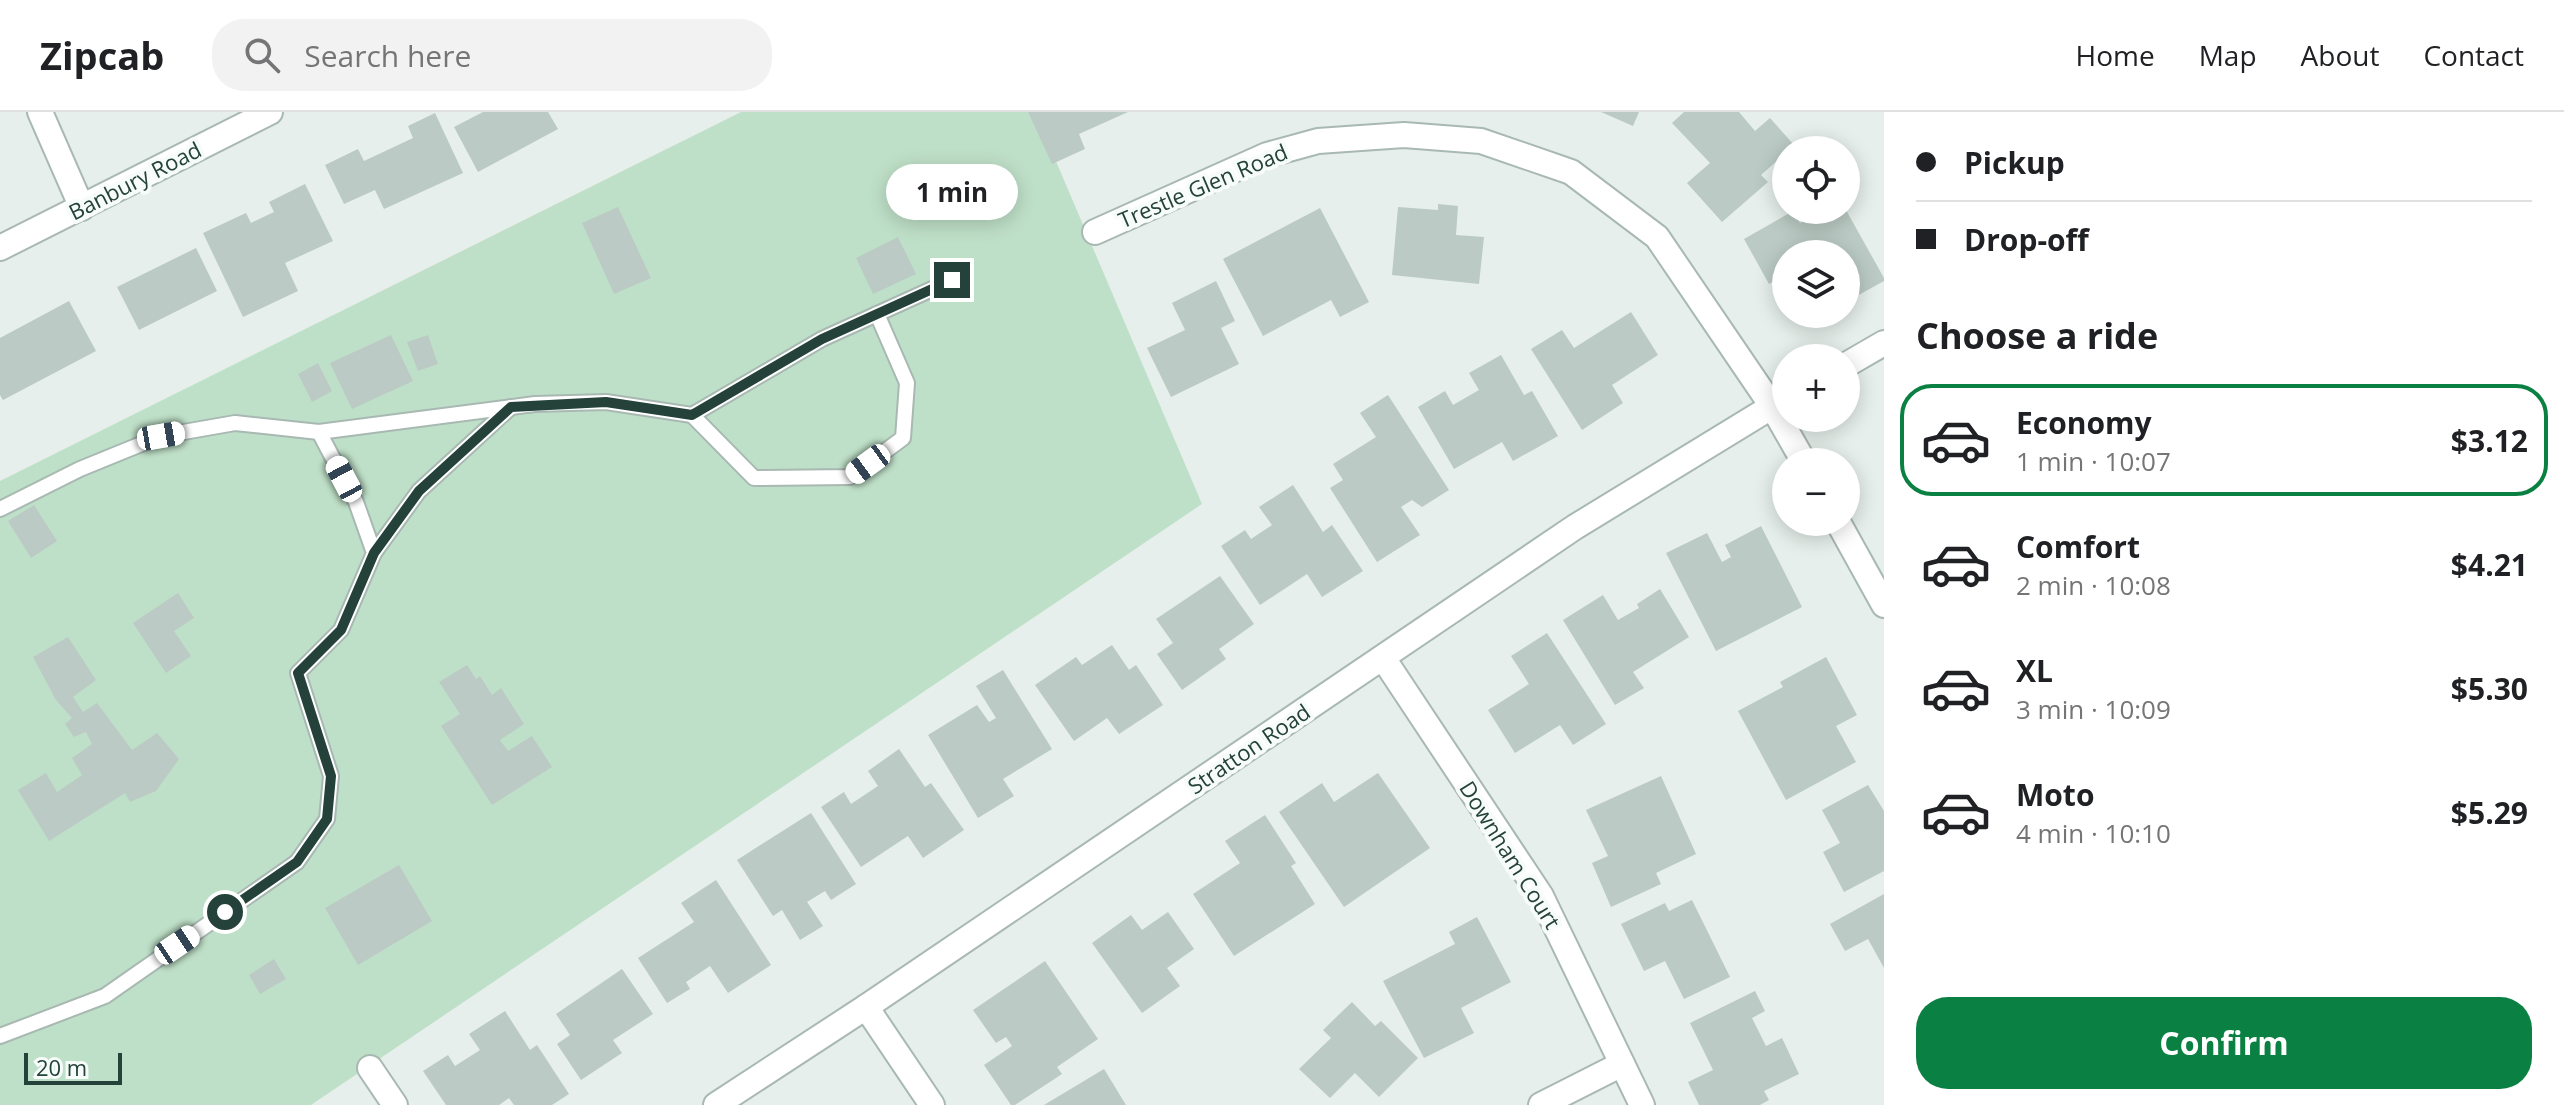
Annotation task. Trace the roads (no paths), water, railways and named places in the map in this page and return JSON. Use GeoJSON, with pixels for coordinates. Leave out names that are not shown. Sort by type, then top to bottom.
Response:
{"type":"FeatureCollection","features":[{"type":"Feature","properties":{"kind":"street"},"geometry":{"type":"LineString","coordinates":[[40,112],[82,208]]}},
{"type":"Feature","properties":{"kind":"street","name":"Banbury Road"},"geometry":{"type":"LineString","coordinates":[[0,248],[270,112]]}},
{"type":"Feature","properties":{"kind":"street","name":"Trestle Glen Road"},"geometry":{"type":"LineString","coordinates":[[1095,232],[1267,155],[1318,141],[1404,135],[1481,141],[1571,172],[1657,237],[1772,393]]}},
{"type":"Feature","properties":{"kind":"street"},"geometry":{"type":"LineString","coordinates":[[1860,357],[1884,343]]}},
{"type":"Feature","properties":{"kind":"street","name":"Stratton Road"},"geometry":{"type":"LineString","coordinates":[[716,1105],[866,1007],[1575,527],[1772,406]]}},
{"type":"Feature","properties":{"kind":"street"},"geometry":{"type":"LineString","coordinates":[[1846,536],[1884,605]]}},
{"type":"Feature","properties":{"kind":"street","name":"Downham Court"},"geometry":{"type":"LineString","coordinates":[[1383,658],[1541,896],[1642,1105]]}},
{"type":"Feature","properties":{"kind":"street"},"geometry":{"type":"LineString","coordinates":[[866,1007],[932,1105]]}},
{"type":"Feature","properties":{"kind":"street"},"geometry":{"type":"LineString","coordinates":[[1541,1105],[1622,1064]]}},
{"type":"Feature","properties":{"kind":"street"},"geometry":{"type":"LineString","coordinates":[[370,1068],[395,1105]]}},
{"type":"Feature","properties":{"kind":"lane"},"geometry":{"type":"LineString","coordinates":[[692,415],[822,339],[952,280]]}},
{"type":"Feature","properties":{"kind":"lane"},"geometry":{"type":"LineString","coordinates":[[0,509],[80,469],[161,436],[235,423],[319,432],[511,407],[606,402],[692,415],[754,478],[850,477],[903,438],[907,383],[877,314]]}},
{"type":"Feature","properties":{"kind":"lane"},"geometry":{"type":"LineString","coordinates":[[0,1036],[105,996],[297,862],[327,819],[331,776],[298,673],[341,630],[374,553],[419,491],[511,407]]}},
{"type":"Feature","properties":{"kind":"lane"},"geometry":{"type":"LineString","coordinates":[[319,432],[356,502],[374,553]]}}]}
